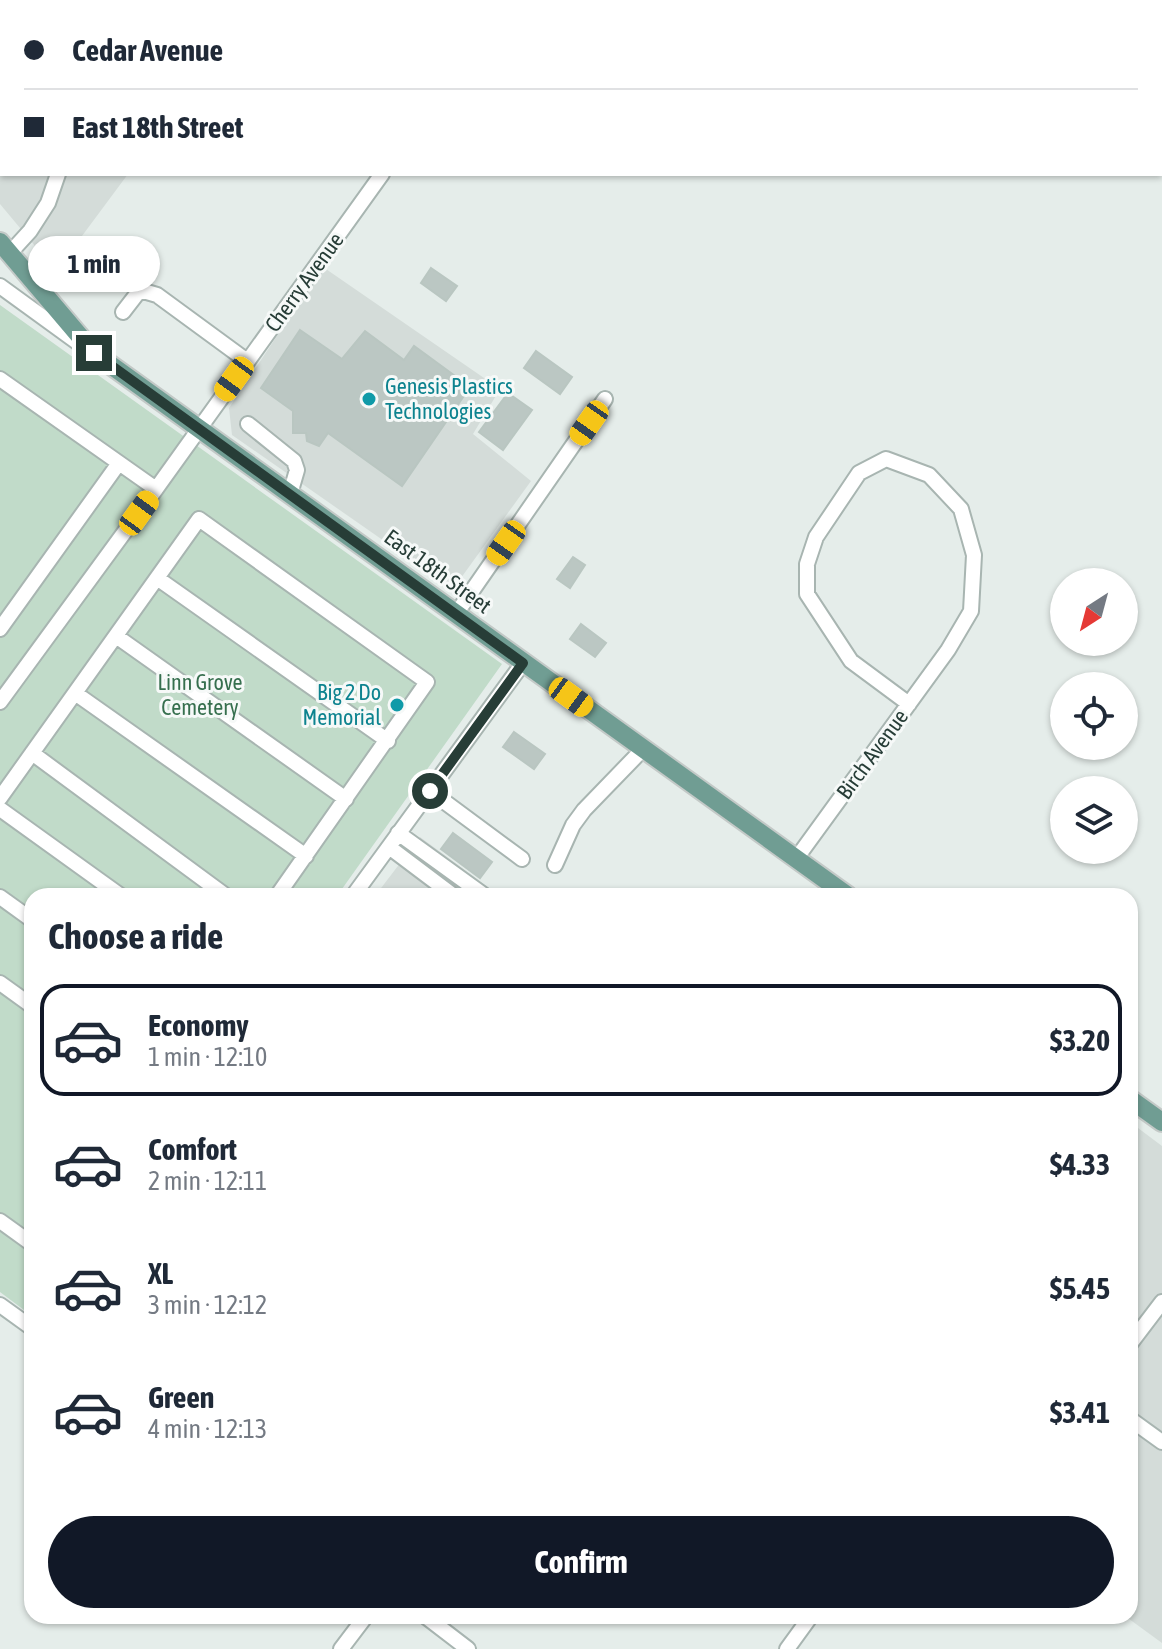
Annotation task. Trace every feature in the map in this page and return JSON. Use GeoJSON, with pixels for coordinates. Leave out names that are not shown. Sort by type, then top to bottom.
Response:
{"type":"FeatureCollection","features":[{"type":"Feature","properties":{"kind":"main road"},"geometry":{"type":"LineString","coordinates":[[5,248],[94,353]]}},
{"type":"Feature","properties":{"kind":"main road","name":"East 18th Street"},"geometry":{"type":"LineString","coordinates":[[94,353],[837,888]]}},
{"type":"Feature","properties":{"kind":"main road"},"geometry":{"type":"LineString","coordinates":[[1138,1105],[1162,1122]]}},
{"type":"Feature","properties":{"kind":"street"},"geometry":{"type":"LineString","coordinates":[[5,248],[30,231],[48,203],[53,176]]}},
{"type":"Feature","properties":{"kind":"street","name":"Cherry Avenue"},"geometry":{"type":"LineString","coordinates":[[0,702],[381,176]]}},
{"type":"Feature","properties":{"kind":"street","name":"East 18th Street"},"geometry":{"type":"LineString","coordinates":[[0,286],[94,353]]}},
{"type":"Feature","properties":{"kind":"street"},"geometry":{"type":"LineString","coordinates":[[123,312],[140,290],[157,295],[247,361]]}},
{"type":"Feature","properties":{"kind":"street"},"geometry":{"type":"LineString","coordinates":[[0,379],[156,489]]}},
{"type":"Feature","properties":{"kind":"street"},"geometry":{"type":"LineString","coordinates":[[456,614],[605,399]]}},
{"type":"Feature","properties":{"kind":"street"},"geometry":{"type":"LineString","coordinates":[[248,424],[294,461],[297,470],[290,494]]}},
{"type":"Feature","properties":{"kind":"street","name":"Birch Avenue"},"geometry":{"type":"LineString","coordinates":[[796,859],[909,704],[948,650],[971,611],[974,555],[961,509],[929,475],[886,459],[859,473],[816,537],[807,564],[807,594],[851,661],[909,704]]}},
{"type":"Feature","properties":{"kind":"street"},"geometry":{"type":"LineString","coordinates":[[0,629],[119,463]]}},
{"type":"Feature","properties":{"kind":"street"},"geometry":{"type":"LineString","coordinates":[[0,798],[199,519],[427,682],[283,888]]}},
{"type":"Feature","properties":{"kind":"street"},"geometry":{"type":"LineString","coordinates":[[157,578],[388,741]]}},
{"type":"Feature","properties":{"kind":"street"},"geometry":{"type":"LineString","coordinates":[[116,636],[346,799]]}},
{"type":"Feature","properties":{"kind":"street"},"geometry":{"type":"LineString","coordinates":[[359,888],[523,663]]}},
{"type":"Feature","properties":{"kind":"street"},"geometry":{"type":"LineString","coordinates":[[75,693],[306,856]]}},
{"type":"Feature","properties":{"kind":"street"},"geometry":{"type":"LineString","coordinates":[[555,865],[573,825],[584,810],[643,749]]}},
{"type":"Feature","properties":{"kind":"street"},"geometry":{"type":"LineString","coordinates":[[32,753],[215,888]]}},
{"type":"Feature","properties":{"kind":"street"},"geometry":{"type":"LineString","coordinates":[[430,791],[522,859]]}},
{"type":"Feature","properties":{"kind":"street"},"geometry":{"type":"LineString","coordinates":[[0,809],[110,888]]}},
{"type":"Feature","properties":{"kind":"street"},"geometry":{"type":"LineString","coordinates":[[398,833],[474,888]]}},
{"type":"Feature","properties":{"kind":"street"},"geometry":{"type":"LineString","coordinates":[[389,847],[443,888]]}},
{"type":"Feature","properties":{"kind":"street"},"geometry":{"type":"LineString","coordinates":[[0,897],[24,914]]}},
{"type":"Feature","properties":{"kind":"street"},"geometry":{"type":"LineString","coordinates":[[0,983],[24,1000]]}},
{"type":"Feature","properties":{"kind":"street"},"geometry":{"type":"LineString","coordinates":[[0,1221],[24,1238]]}},
{"type":"Feature","properties":{"kind":"street"},"geometry":{"type":"LineString","coordinates":[[1138,1334],[1162,1302]]}},
{"type":"Feature","properties":{"kind":"street"},"geometry":{"type":"LineString","coordinates":[[0,1305],[24,1322]]}},
{"type":"Feature","properties":{"kind":"street"},"geometry":{"type":"LineString","coordinates":[[1138,1425],[1162,1442]]}},
{"type":"Feature","properties":{"kind":"street"},"geometry":{"type":"LineString","coordinates":[[341,1649],[360,1624]]}},
{"type":"Feature","properties":{"kind":"street"},"geometry":{"type":"LineString","coordinates":[[435,1624],[468,1649]]}},
{"type":"Feature","properties":{"kind":"street"},"geometry":{"type":"LineString","coordinates":[[787,1649],[805,1624]]}},
{"type":"Feature","properties":{"kind":"shaded area"},"geometry":{"type":"Polygon","coordinates":[[[0,176],[127,176],[56,271],[0,204],[0,176]]]}},
{"type":"Feature","properties":{"kind":"shaded area"},"geometry":{"type":"Polygon","coordinates":[[[323,267],[500,389],[473,434],[531,481],[453,589],[232,435],[229,408],[323,267]]]}},
{"type":"Feature","properties":{"kind":"shaded area"},"geometry":{"type":"Polygon","coordinates":[[[420,837],[489,888],[381,888],[420,837]]]}},
{"type":"Feature","properties":{"kind":"shaded area"},"geometry":{"type":"Polygon","coordinates":[[[1138,1128],[1162,1146],[1162,1643],[1136,1624],[1138,1128]]]}},
{"type":"Feature","properties":{"kind":"green space","name":"Linn Grove Cemetery"},"geometry":{"type":"Polygon","coordinates":[[[0,305],[502,664],[343,888],[24,888],[24,1310],[0,1292],[0,305]]]}},
{"type":"Feature","properties":{"kind":"building"},"geometry":{"type":"Polygon","coordinates":[[[431,268],[457,286],[446,301],[421,283],[431,268]]]}},
{"type":"Feature","properties":{"kind":"building","name":"Genesis Plastics Technologies"},"geometry":{"type":"Polygon","coordinates":[[[300,330],[342,359],[365,331],[404,360],[414,346],[470,387],[402,486],[328,433],[319,446],[307,441],[306,433],[293,433],[293,411],[261,388],[300,330]]]}},
{"type":"Feature","properties":{"kind":"building"},"geometry":{"type":"Polygon","coordinates":[[[536,351],[572,377],[560,394],[524,368],[536,351]]]}},
{"type":"Feature","properties":{"kind":"building"},"geometry":{"type":"Polygon","coordinates":[[[508,393],[532,410],[503,450],[479,432],[508,393]]]}},
{"type":"Feature","properties":{"kind":"building"},"geometry":{"type":"Polygon","coordinates":[[[573,557],[585,565],[570,588],[557,579],[573,557]]]}},
{"type":"Feature","properties":{"kind":"building"},"geometry":{"type":"Polygon","coordinates":[[[581,624],[606,643],[595,657],[570,639],[581,624]]]}},
{"type":"Feature","properties":{"kind":"building"},"geometry":{"type":"Polygon","coordinates":[[[514,732],[545,754],[534,769],[503,747],[514,732]]]}},
{"type":"Feature","properties":{"kind":"building"},"geometry":{"type":"Polygon","coordinates":[[[453,833],[492,862],[480,878],[441,849],[453,833]]]}},
{"type":"Feature","properties":{"kind":"place","name":"Genesis Plastics Technologies"},"geometry":{"type":"Point","coordinates":[369,399]}},
{"type":"Feature","properties":{"kind":"place","name":"Big 2 Do Memorial"},"geometry":{"type":"Point","coordinates":[397,705]}},
{"type":"Feature","properties":{"kind":"route"},"geometry":{"type":"LineString","coordinates":[[94,353],[523,663],[430,791]]}}]}
